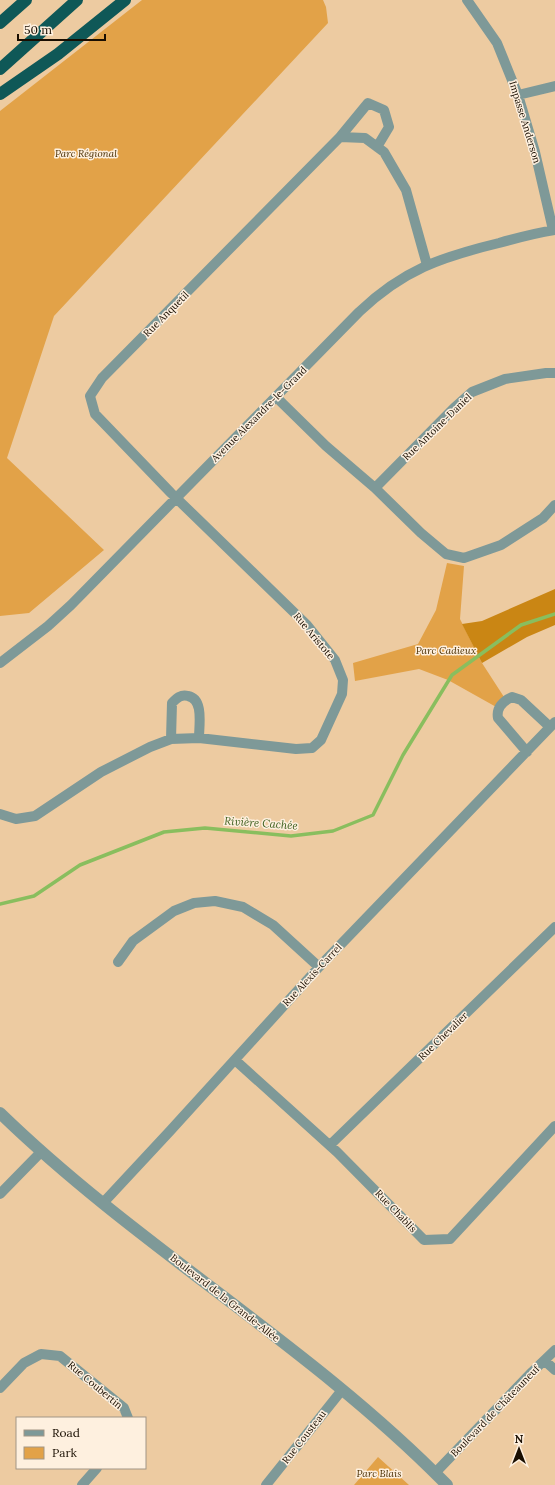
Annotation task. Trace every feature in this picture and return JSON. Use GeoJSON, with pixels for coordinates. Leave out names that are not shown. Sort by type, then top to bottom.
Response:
{"type":"FeatureCollection","features":[{"type":"Feature","properties":{"kind":"highway"},"geometry":{"type":"LineString","coordinates":[[0,24],[26,0]]}},
{"type":"Feature","properties":{"kind":"highway"},"geometry":{"type":"LineString","coordinates":[[0,69],[77,0]]}},
{"type":"Feature","properties":{"kind":"highway"},"geometry":{"type":"LineString","coordinates":[[0,94],[58,54],[125,0]]}},
{"type":"Feature","properties":{"kind":"street","name":"Impasse Anderson"},"geometry":{"type":"LineString","coordinates":[[467,0],[497,43],[518,95],[535,152],[554,230]]}},
{"type":"Feature","properties":{"kind":"street"},"geometry":{"type":"LineString","coordinates":[[518,95],[555,86]]}},
{"type":"Feature","properties":{"kind":"street","name":"Rue Anquetil"},"geometry":{"type":"LineString","coordinates":[[176,498],[95,414],[90,396],[102,378],[340,137],[368,103],[384,110],[389,127],[377,147]]}},
{"type":"Feature","properties":{"kind":"street"},"geometry":{"type":"LineString","coordinates":[[340,137],[365,138],[384,152],[406,190],[427,264]]}},
{"type":"Feature","properties":{"kind":"street","name":"Avenue Alexandre-le-Grand"},"geometry":{"type":"LineString","coordinates":[[0,662],[48,626],[72,605],[374,298],[397,281],[427,264],[463,252],[554,230]]}},
{"type":"Feature","properties":{"kind":"street","name":"Rue Antoine-Daniel"},"geometry":{"type":"LineString","coordinates":[[375,488],[454,408],[472,392],[505,379],[555,373]]}},
{"type":"Feature","properties":{"kind":"street"},"geometry":{"type":"LineString","coordinates":[[276,397],[326,446],[375,488],[421,533],[446,554],[464,558],[501,545],[543,518],[555,505]]}},
{"type":"Feature","properties":{"kind":"street","name":"Rue Aristote"},"geometry":{"type":"LineString","coordinates":[[0,814],[16,819],[35,816],[101,772],[150,747],[171,739],[199,738],[296,749],[312,748],[321,740],[342,694],[343,680],[335,660],[307,625],[176,498]]}},
{"type":"Feature","properties":{"kind":"street"},"geometry":{"type":"LineString","coordinates":[[171,739],[172,703],[178,696],[186,695],[194,698],[199,705],[199,738]]}},
{"type":"Feature","properties":{"kind":"street","name":"Rue Alexis-Carrel"},"geometry":{"type":"LineString","coordinates":[[103,1203],[319,967],[527,752],[553,725],[521,700],[512,697],[503,703],[499,708],[497,713],[498,718],[527,752]]}},
{"type":"Feature","properties":{"kind":"street"},"geometry":{"type":"LineString","coordinates":[[118,962],[133,941],[174,911],[194,903],[215,901],[243,907],[273,925],[319,967]]}},
{"type":"Feature","properties":{"kind":"street","name":"Rue Chevalier"},"geometry":{"type":"LineString","coordinates":[[330,1145],[555,927]]}},
{"type":"Feature","properties":{"kind":"street","name":"Rue Chablis"},"geometry":{"type":"LineString","coordinates":[[235,1060],[330,1145],[424,1240],[450,1239],[555,1126]]}},
{"type":"Feature","properties":{"kind":"street","name":"Boulevard de la Grande-Allée"},"geometry":{"type":"LineString","coordinates":[[0,1114],[41,1152],[103,1203],[342,1390],[447,1485]]}},
{"type":"Feature","properties":{"kind":"street"},"geometry":{"type":"LineString","coordinates":[[0,1194],[41,1152]]}},
{"type":"Feature","properties":{"kind":"street","name":"Boulevard de Châteauneuf"},"geometry":{"type":"LineString","coordinates":[[435,1473],[555,1350]]}},
{"type":"Feature","properties":{"kind":"street","name":"Rue Coubertin"},"geometry":{"type":"LineString","coordinates":[[0,1388],[24,1363],[41,1354],[60,1356],[124,1408],[128,1417]]}},
{"type":"Feature","properties":{"kind":"street"},"geometry":{"type":"LineString","coordinates":[[545,1361],[555,1370]]}},
{"type":"Feature","properties":{"kind":"street","name":"Rue Cousteau"},"geometry":{"type":"LineString","coordinates":[[266,1485],[342,1390]]}},
{"type":"Feature","properties":{"kind":"street"},"geometry":{"type":"LineString","coordinates":[[82,1485],[96,1469]]}},
{"type":"Feature","properties":{"kind":"green space","name":"Parc Régional"},"geometry":{"type":"Polygon","coordinates":[[[142,0],[323,0],[326,7],[328,23],[54,316],[7,458],[104,550],[29,613],[0,616],[0,111],[142,0]]]}},
{"type":"Feature","properties":{"kind":"green space","name":"Parc Cadieux"},"geometry":{"type":"Polygon","coordinates":[[[447,563],[464,566],[460,619],[482,663],[504,697],[498,708],[448,680],[419,669],[355,681],[353,663],[418,644],[436,610],[447,563]]]}},
{"type":"Feature","properties":{"kind":"green space","name":"Parc Blais"},"geometry":{"type":"Polygon","coordinates":[[[378,1457],[409,1485],[354,1485],[378,1457]]]}},
{"type":"Feature","properties":{"kind":"shaded area"},"geometry":{"type":"Polygon","coordinates":[[[555,589],[555,625],[527,637],[482,663],[462,624],[482,621],[555,589]]]}},
{"type":"Feature","properties":{"kind":"waterway","name":"Rivière Cachée"},"geometry":{"type":"LineString","coordinates":[[0,904],[34,896],[80,865],[164,832],[205,828],[291,836],[333,831],[373,815],[403,755],[452,675],[521,625],[555,614]]}}]}
